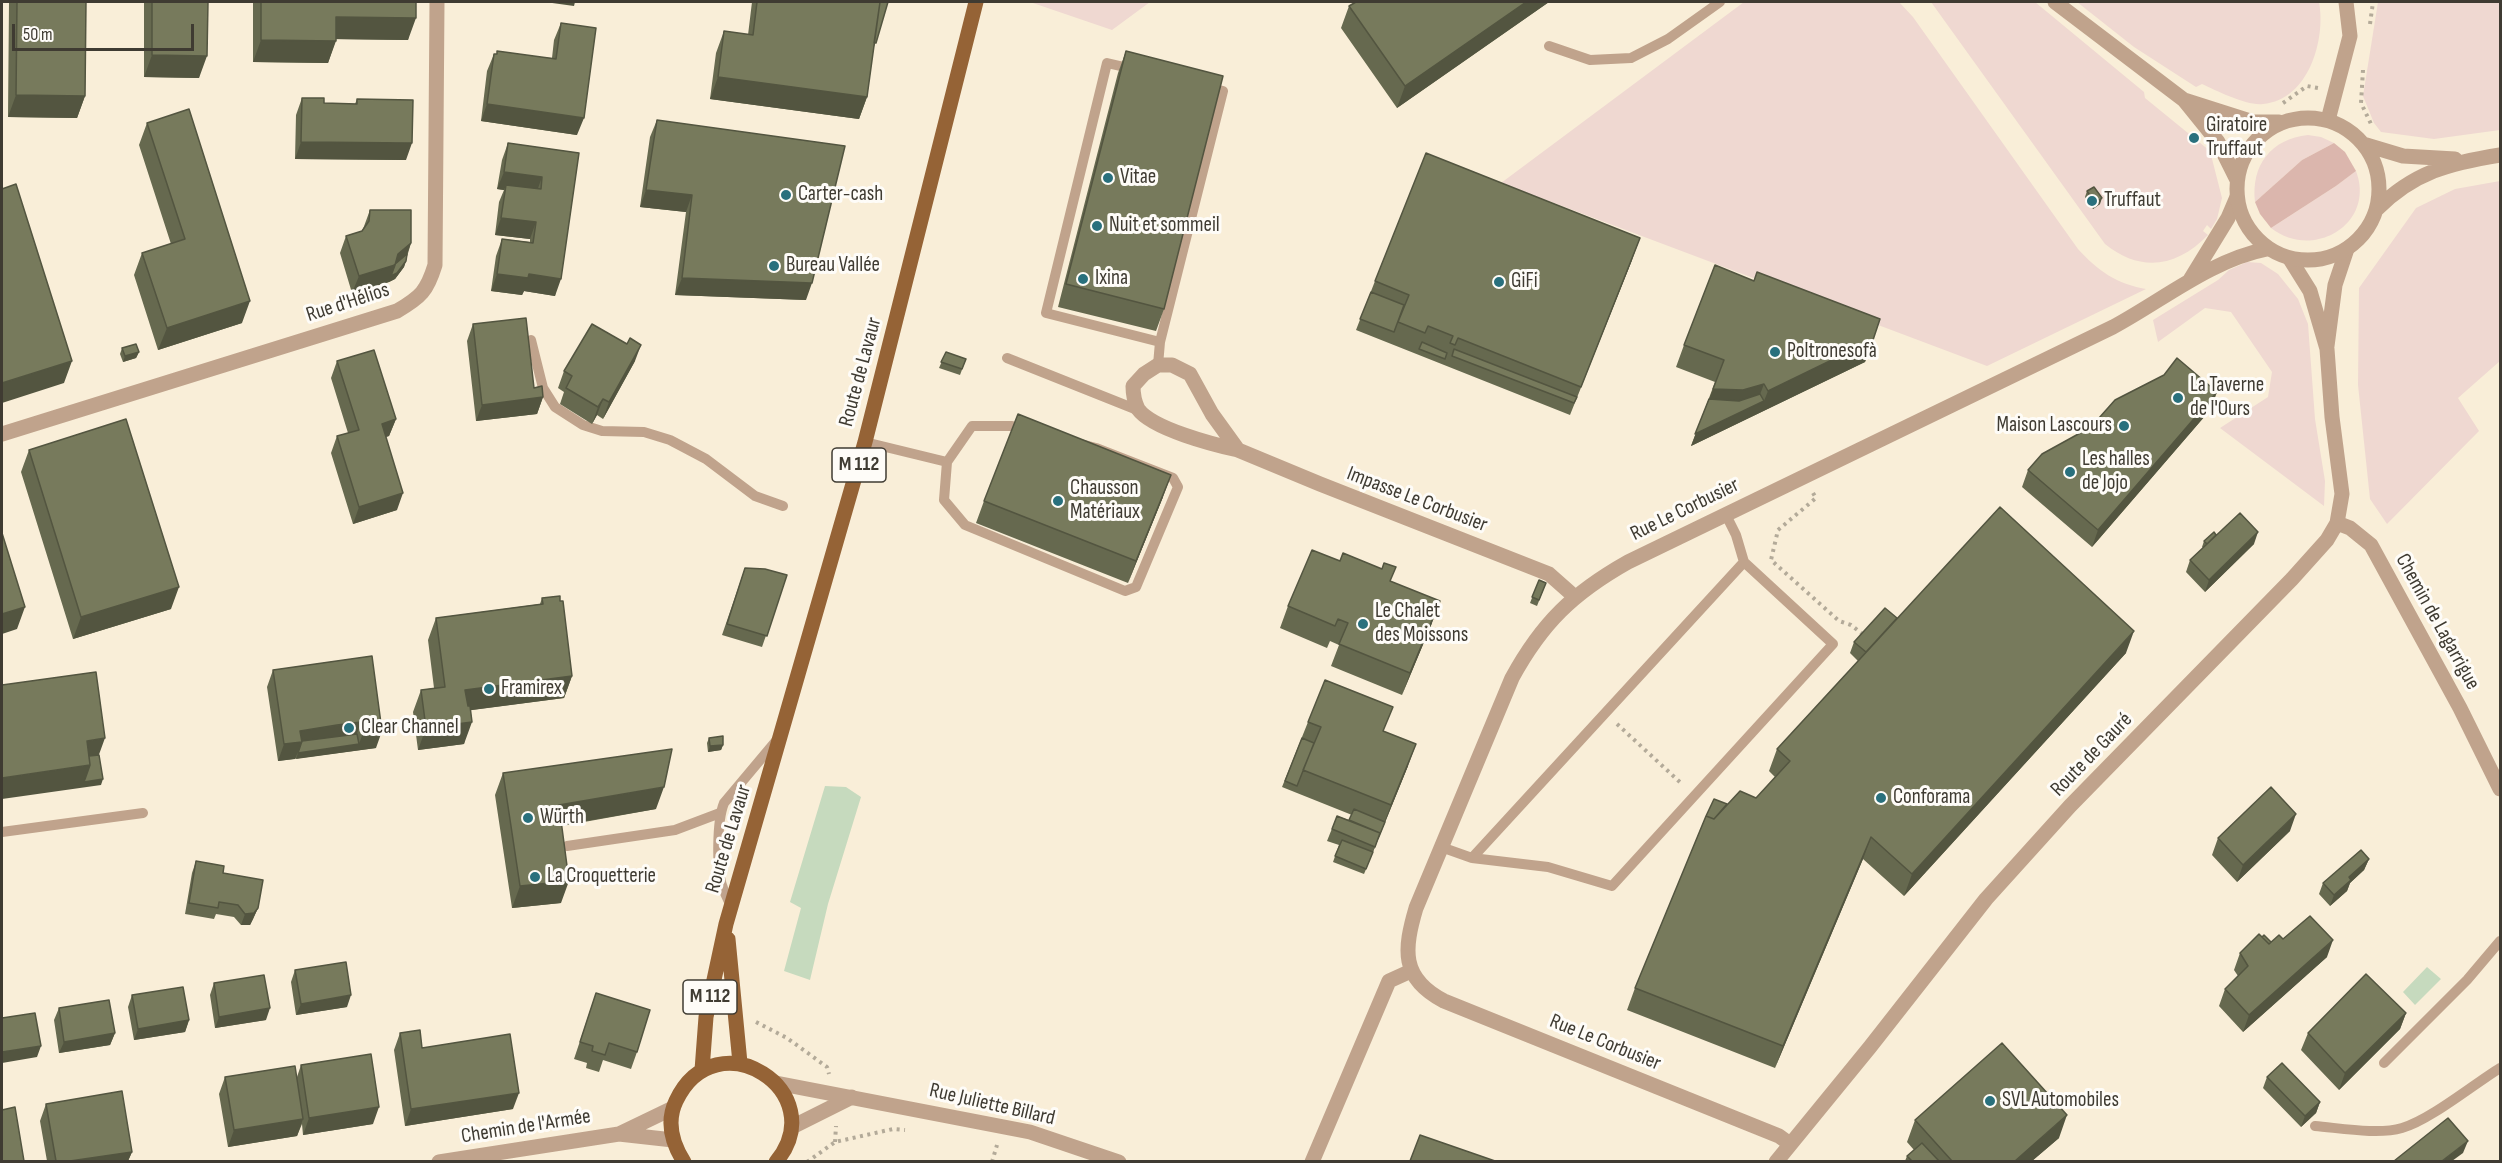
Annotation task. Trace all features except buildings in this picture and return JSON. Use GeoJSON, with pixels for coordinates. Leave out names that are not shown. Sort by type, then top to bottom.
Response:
{"type":"FeatureCollection","features":[{"type":"Feature","properties":{"kind":"main road","name":"Route de Lavaur"},"geometry":{"type":"LineString","coordinates":[[702,1070],[706,1017],[726,924],[865,442],[976,2]]}},
{"type":"Feature","properties":{"kind":"main road","name":"Route de Lavaur"},"geometry":{"type":"LineString","coordinates":[[726,924],[740,1063]]}},
{"type":"Feature","properties":{"kind":"main road"},"geometry":{"type":"LineString","coordinates":[[684,1161],[673,1140],[670,1124],[673,1108],[683,1086],[702,1070],[720,1064],[740,1063],[760,1070],[776,1083],[785,1096],[792,1127],[785,1150],[776,1161]]}},
{"type":"Feature","properties":{"kind":"street","name":"Rue d'Hélios"},"geometry":{"type":"LineString","coordinates":[[2,434],[397,311],[417,300],[429,285],[435,265],[437,2]]}},
{"type":"Feature","properties":{"kind":"street"},"geometry":{"type":"LineString","coordinates":[[2055,2],[2184,100],[2218,142],[2237,180]]}},
{"type":"Feature","properties":{"kind":"street"},"geometry":{"type":"LineString","coordinates":[[2328,120],[2350,36],[2346,2]]}},
{"type":"Feature","properties":{"kind":"street"},"geometry":{"type":"LineString","coordinates":[[2184,100],[2253,122],[2282,122]]}},
{"type":"Feature","properties":{"kind":"street"},"geometry":{"type":"LineString","coordinates":[[2296,118],[2328,120],[2352,133],[2372,158],[2378,174],[2377,209],[2360,239],[2346,249],[2328,258],[2309,261],[2290,259],[2267,249],[2246,226],[2236,197],[2237,180],[2242,161],[2265,131],[2282,122],[2296,118]]}},
{"type":"Feature","properties":{"kind":"street"},"geometry":{"type":"LineString","coordinates":[[2363,144],[2403,156],[2470,160]]}},
{"type":"Feature","properties":{"kind":"street"},"geometry":{"type":"LineString","coordinates":[[2377,209],[2394,192],[2429,171],[2500,155]]}},
{"type":"Feature","properties":{"kind":"street","name":"Rue Le Corbusier"},"geometry":{"type":"LineString","coordinates":[[2190,280],[2228,218],[2236,197]]}},
{"type":"Feature","properties":{"kind":"street","name":"Rue Le Corbusier"},"geometry":{"type":"LineString","coordinates":[[1790,1144],[1779,1136],[1443,1000],[1427,992],[1411,971],[1408,957],[1408,934],[1416,908],[1512,678],[1530,646],[1545,627],[1575,597],[1618,567],[1725,513],[2113,327],[2164,298],[2190,280],[2251,252],[2267,249]]}},
{"type":"Feature","properties":{"kind":"street","name":"Route de Gauré"},"geometry":{"type":"LineString","coordinates":[[1776,1161],[1870,1047],[1986,899],[2070,806],[2305,566],[2327,540],[2337,523],[2342,494],[2332,417],[2327,349],[2335,285],[2346,249]]}},
{"type":"Feature","properties":{"kind":"street","name":"Route de Gauré"},"geometry":{"type":"LineString","coordinates":[[2290,259],[2310,291],[2327,349]]}},
{"type":"Feature","properties":{"kind":"street"},"geometry":{"type":"LineString","coordinates":[[1140,411],[1133,398],[1133,386],[1144,374],[1158,366],[1172,365],[1190,374],[1212,414],[1238,450]]}},
{"type":"Feature","properties":{"kind":"street","name":"Impasse Le Corbusier"},"geometry":{"type":"LineString","coordinates":[[1140,411],[1159,424],[1211,445],[1238,450],[1549,574],[1575,597]]}},
{"type":"Feature","properties":{"kind":"street","name":"Chemin de Lagarrigue"},"geometry":{"type":"LineString","coordinates":[[2337,523],[2350,528],[2371,545],[2460,708],[2500,789]]}},
{"type":"Feature","properties":{"kind":"street"},"geometry":{"type":"LineString","coordinates":[[1312,1161],[1389,981],[1411,971]]}},
{"type":"Feature","properties":{"kind":"street","name":"Rue Juliette Billard"},"geometry":{"type":"LineString","coordinates":[[776,1083],[1030,1132],[1101,1158],[1119,1161]]}},
{"type":"Feature","properties":{"kind":"street"},"geometry":{"type":"LineString","coordinates":[[792,1127],[852,1097]]}},
{"type":"Feature","properties":{"kind":"street","name":"Chemin de l'Armée"},"geometry":{"type":"LineString","coordinates":[[619,1134],[673,1108]]}},
{"type":"Feature","properties":{"kind":"street","name":"Chemin de l'Armée"},"geometry":{"type":"LineString","coordinates":[[440,1161],[619,1134],[673,1140]]}},
{"type":"Feature","properties":{"kind":"lane"},"geometry":{"type":"LineString","coordinates":[[1550,46],[1590,60],[1631,58],[1668,39],[1720,2]]}},
{"type":"Feature","properties":{"kind":"lane"},"geometry":{"type":"LineString","coordinates":[[1142,71],[1107,63],[1046,313],[1160,342]]}},
{"type":"Feature","properties":{"kind":"lane"},"geometry":{"type":"LineString","coordinates":[[1158,366],[1160,342],[1223,91],[1200,85]]}},
{"type":"Feature","properties":{"kind":"lane"},"geometry":{"type":"LineString","coordinates":[[531,340],[543,388],[555,407],[583,425],[602,431],[644,432],[670,440],[706,459],[754,496],[783,506]]}},
{"type":"Feature","properties":{"kind":"lane"},"geometry":{"type":"LineString","coordinates":[[1007,358],[1140,411]]}},
{"type":"Feature","properties":{"kind":"lane"},"geometry":{"type":"LineString","coordinates":[[972,426],[1012,426],[1096,448],[1173,478],[1178,487],[1136,587],[1125,591],[965,525],[944,500],[947,462],[972,426]]}},
{"type":"Feature","properties":{"kind":"lane"},"geometry":{"type":"LineString","coordinates":[[865,442],[947,462]]}},
{"type":"Feature","properties":{"kind":"lane"},"geometry":{"type":"LineString","coordinates":[[1441,847],[1472,858],[1548,867],[1612,886],[1833,644],[1744,562],[1736,535],[1725,513]]}},
{"type":"Feature","properties":{"kind":"lane"},"geometry":{"type":"LineString","coordinates":[[1472,858],[1744,562]]}},
{"type":"Feature","properties":{"kind":"lane"},"geometry":{"type":"LineString","coordinates":[[731,906],[722,886],[718,826],[720,813],[724,803],[782,734]]}},
{"type":"Feature","properties":{"kind":"lane"},"geometry":{"type":"LineString","coordinates":[[2,832],[143,813]]}},
{"type":"Feature","properties":{"kind":"lane"},"geometry":{"type":"LineString","coordinates":[[567,846],[675,830],[720,813]]}},
{"type":"Feature","properties":{"kind":"lane"},"geometry":{"type":"LineString","coordinates":[[2384,1063],[2467,980],[2500,941]]}},
{"type":"Feature","properties":{"kind":"lane"},"geometry":{"type":"LineString","coordinates":[[2315,1126],[2385,1131],[2403,1128],[2431,1113],[2500,1068]]}},
{"type":"Feature","properties":{"kind":"path"},"geometry":{"type":"LineString","coordinates":[[2370,25],[2373,2]]}},
{"type":"Feature","properties":{"kind":"path"},"geometry":{"type":"LineString","coordinates":[[2365,60],[2360,96],[2367,119],[2377,133]]}},
{"type":"Feature","properties":{"kind":"path"},"geometry":{"type":"LineString","coordinates":[[2277,106],[2307,86],[2360,96]]}},
{"type":"Feature","properties":{"kind":"path"},"geometry":{"type":"LineString","coordinates":[[1804,475],[1816,498],[1778,530],[1771,560],[1839,621],[1851,625],[1866,636]]}},
{"type":"Feature","properties":{"kind":"path"},"geometry":{"type":"LineString","coordinates":[[1605,714],[1695,796]]}},
{"type":"Feature","properties":{"kind":"path","name":"Rue Juliette Billard"},"geometry":{"type":"LineString","coordinates":[[807,1161],[835,1142],[893,1130],[913,1130]]}},
{"type":"Feature","properties":{"kind":"shaded area"},"geometry":{"type":"Polygon","coordinates":[[[1030,2],[1150,2],[1112,30],[1030,2]]]}},
{"type":"Feature","properties":{"kind":"shaded area"},"geometry":{"type":"Polygon","coordinates":[[[1744,2],[1899,2],[1913,17],[2078,249],[2093,264],[2117,280],[2146,289],[1987,366],[1501,183],[1744,2]]]}},
{"type":"Feature","properties":{"kind":"shaded area"},"geometry":{"type":"Polygon","coordinates":[[[1931,2],[2035,2],[2144,92],[2145,98],[2210,151],[2222,198],[2217,219],[2211,229],[2207,225],[2203,231],[2208,235],[2184,254],[2171,260],[2158,262],[2132,259],[2105,244],[1931,2]]]}},
{"type":"Feature","properties":{"kind":"shaded area"},"geometry":{"type":"Polygon","coordinates":[[[2077,2],[2319,2],[2320,33],[2311,65],[2303,80],[2292,92],[2279,100],[2256,104],[2202,84],[2196,87],[2134,47],[2077,2]]]}},
{"type":"Feature","properties":{"kind":"shaded area"},"geometry":{"type":"Polygon","coordinates":[[[2378,2],[2500,2],[2500,130],[2434,139],[2381,132],[2374,123],[2363,96],[2378,2]]]}},
{"type":"Feature","properties":{"kind":"shaded area"},"geometry":{"type":"Polygon","coordinates":[[[2308,135],[2321,137],[2334,143],[2302,160],[2255,202],[2256,176],[2266,156],[2284,142],[2308,135]]]}},
{"type":"Feature","properties":{"kind":"shaded area"},"geometry":{"type":"Polygon","coordinates":[[[2334,143],[2345,152],[2356,171],[2271,228],[2260,214],[2255,202],[2302,160],[2334,143]]]}},
{"type":"Feature","properties":{"kind":"shaded area"},"geometry":{"type":"Polygon","coordinates":[[[2356,171],[2360,190],[2357,207],[2349,221],[2337,232],[2322,238],[2305,240],[2288,237],[2271,228],[2336,186],[2356,171]]]}},
{"type":"Feature","properties":{"kind":"shaded area"},"geometry":{"type":"Polygon","coordinates":[[[2500,181],[2500,361],[2458,398],[2479,431],[2387,524],[2370,499],[2358,385],[2359,288],[2416,208],[2455,189],[2500,181]]]}},
{"type":"Feature","properties":{"kind":"shaded area"},"geometry":{"type":"Polygon","coordinates":[[[2247,262],[2261,263],[2278,274],[2298,299],[2308,324],[2315,419],[2325,481],[2324,506],[2220,428],[2268,397],[2272,372],[2231,312],[2205,308],[2158,342],[2153,320],[2218,280],[2229,270],[2247,262]]]}},
{"type":"Feature","properties":{"kind":"shaded area"},"geometry":{"type":"Polygon","coordinates":[[[825,786],[846,787],[861,797],[828,904],[810,980],[784,971],[801,908],[790,902],[825,786]]]}},
{"type":"Feature","properties":{"kind":"shaded area"},"geometry":{"type":"Polygon","coordinates":[[[2427,967],[2441,979],[2415,1005],[2403,992],[2427,967]]]}},
{"type":"Feature","properties":{"kind":"place","name":"Giratoire Truffaut"},"geometry":{"type":"Point","coordinates":[2194,138]}},
{"type":"Feature","properties":{"kind":"place","name":"Vitae"},"geometry":{"type":"Point","coordinates":[1108,178]}},
{"type":"Feature","properties":{"kind":"place","name":"Carter-cash"},"geometry":{"type":"Point","coordinates":[786,195]}},
{"type":"Feature","properties":{"kind":"place","name":"Truffaut"},"geometry":{"type":"Point","coordinates":[2092,201]}},
{"type":"Feature","properties":{"kind":"place","name":"Nuit et sommeil"},"geometry":{"type":"Point","coordinates":[1097,226]}},
{"type":"Feature","properties":{"kind":"place","name":"Bureau Vallée"},"geometry":{"type":"Point","coordinates":[774,266]}},
{"type":"Feature","properties":{"kind":"place","name":"Ixina"},"geometry":{"type":"Point","coordinates":[1083,279]}},
{"type":"Feature","properties":{"kind":"place","name":"GiFi"},"geometry":{"type":"Point","coordinates":[1499,282]}},
{"type":"Feature","properties":{"kind":"place","name":"Poltronesofà"},"geometry":{"type":"Point","coordinates":[1775,352]}},
{"type":"Feature","properties":{"kind":"place","name":"La Taverne de l'Ours"},"geometry":{"type":"Point","coordinates":[2178,398]}},
{"type":"Feature","properties":{"kind":"place","name":"Maison Lascours"},"geometry":{"type":"Point","coordinates":[2124,426]}},
{"type":"Feature","properties":{"kind":"place","name":"Les halles de Jojo"},"geometry":{"type":"Point","coordinates":[2070,472]}},
{"type":"Feature","properties":{"kind":"place","name":"Chausson Matériaux"},"geometry":{"type":"Point","coordinates":[1058,501]}},
{"type":"Feature","properties":{"kind":"place","name":"Le Chalet des Moissons"},"geometry":{"type":"Point","coordinates":[1363,624]}},
{"type":"Feature","properties":{"kind":"place","name":"Framirex"},"geometry":{"type":"Point","coordinates":[489,689]}},
{"type":"Feature","properties":{"kind":"place","name":"Clear Channel"},"geometry":{"type":"Point","coordinates":[349,728]}},
{"type":"Feature","properties":{"kind":"place","name":"Conforama"},"geometry":{"type":"Point","coordinates":[1881,798]}},
{"type":"Feature","properties":{"kind":"place","name":"Würth"},"geometry":{"type":"Point","coordinates":[528,818]}},
{"type":"Feature","properties":{"kind":"place","name":"La Croquetterie"},"geometry":{"type":"Point","coordinates":[535,877]}},
{"type":"Feature","properties":{"kind":"place","name":"SVL Automobiles"},"geometry":{"type":"Point","coordinates":[1990,1101]}}]}
